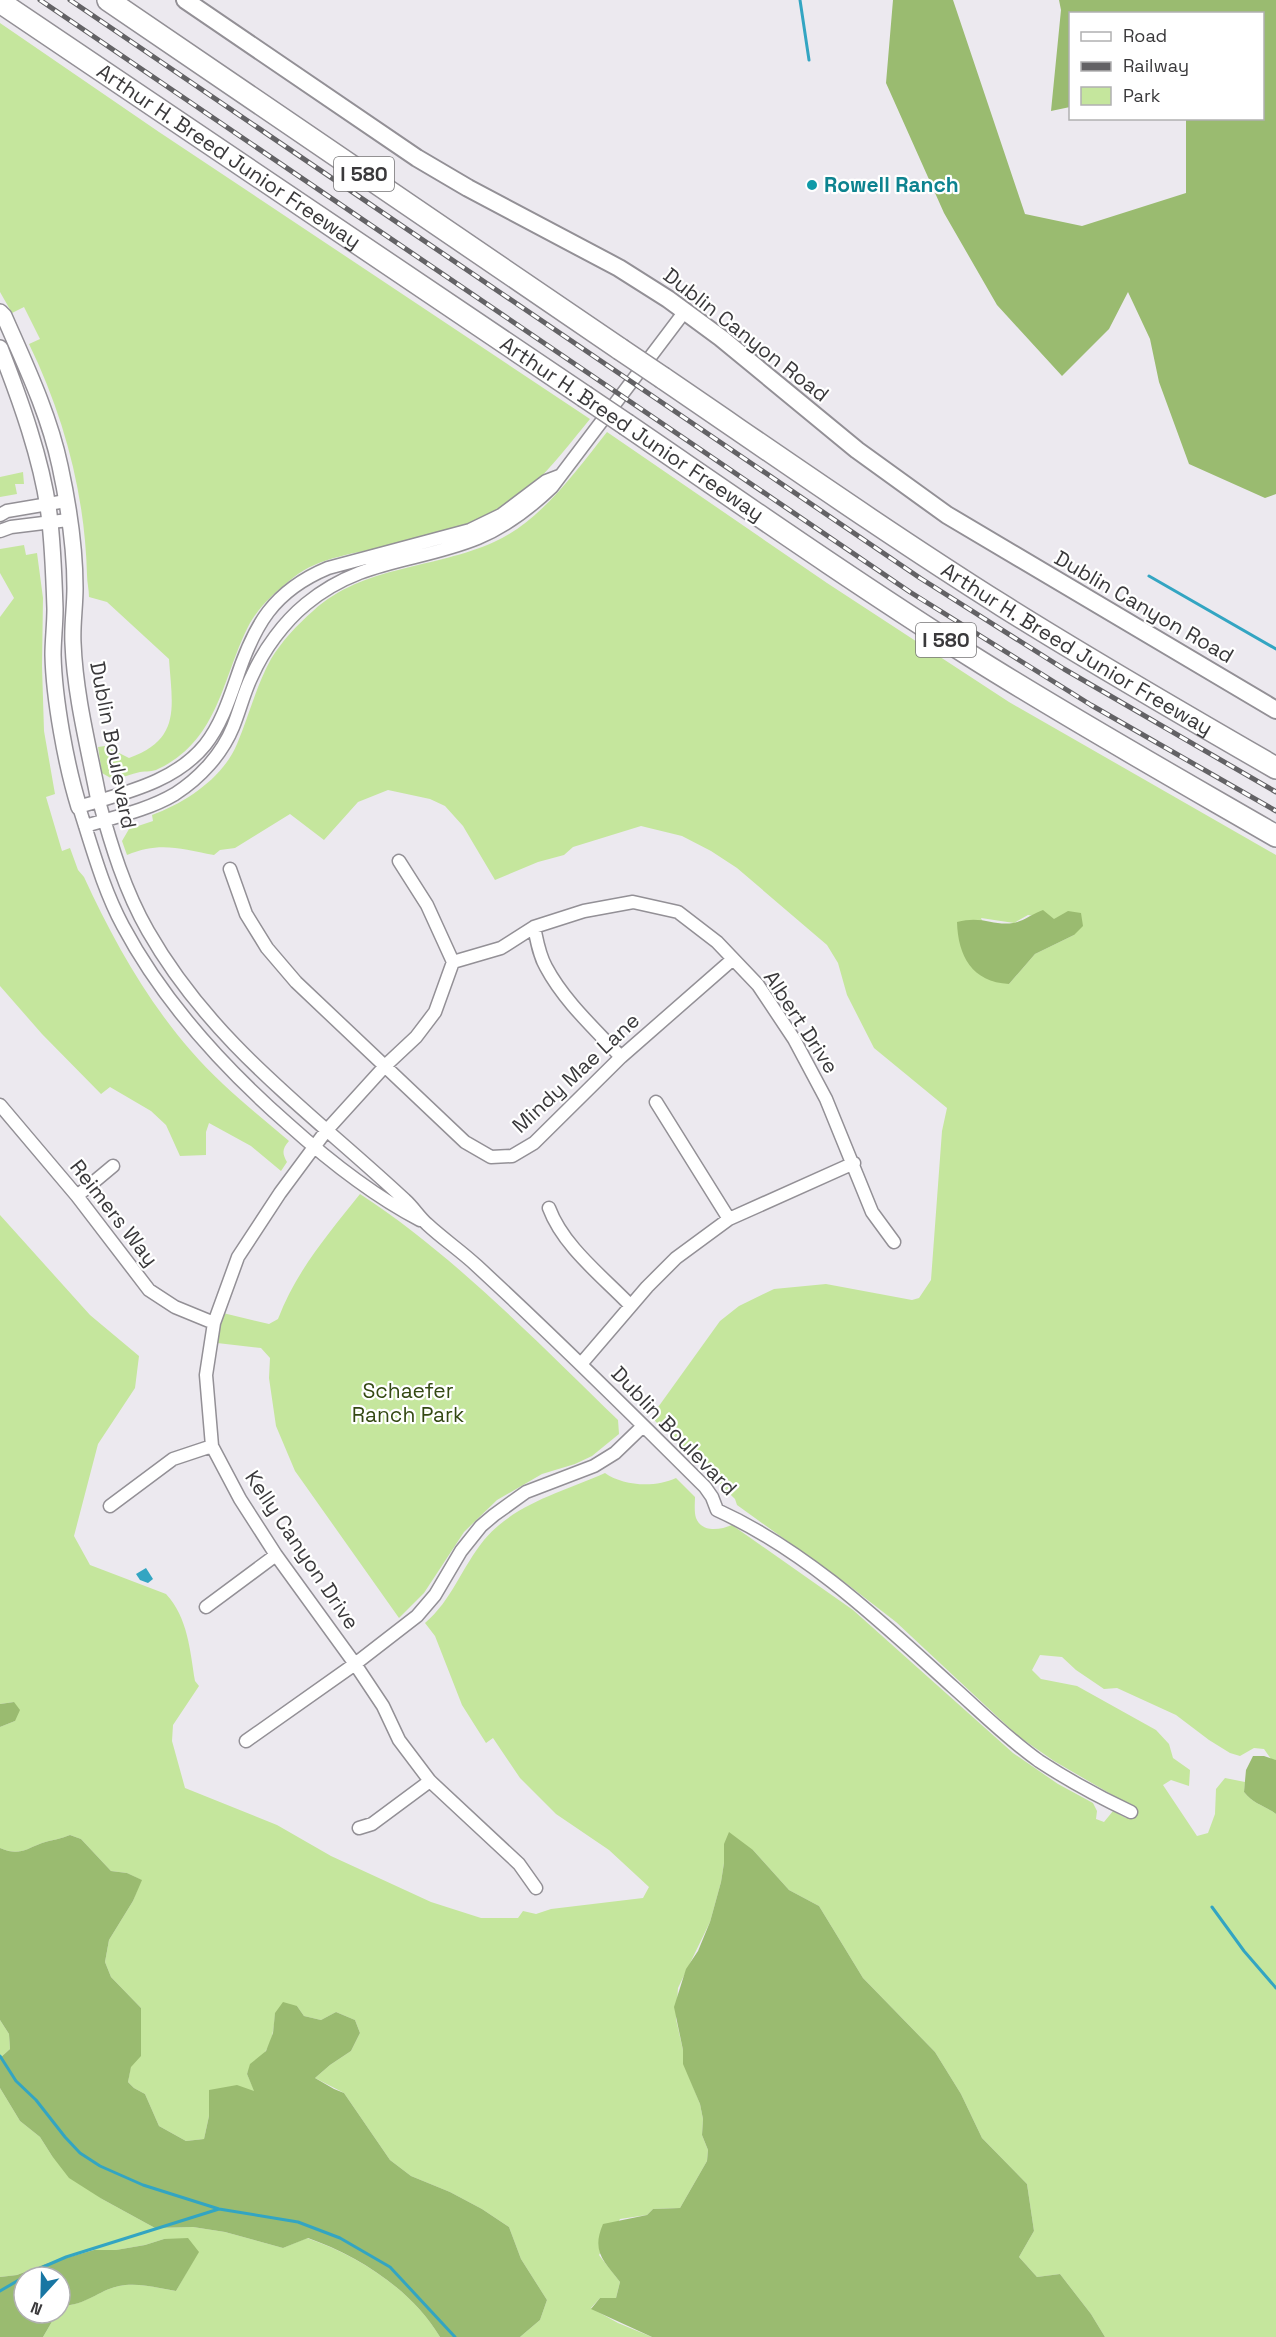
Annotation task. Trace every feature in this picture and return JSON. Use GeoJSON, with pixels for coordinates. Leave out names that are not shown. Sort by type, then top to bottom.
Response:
{"type":"FeatureCollection","features":[{"type":"Feature","properties":{"kind":"highway","name":"Arthur H. Breed Junior Freeway"},"geometry":{"type":"LineString","coordinates":[[108,0],[881,527],[1124,680],[1276,768]]}},
{"type":"Feature","properties":{"kind":"highway","name":"Arthur H. Breed Junior Freeway"},"geometry":{"type":"LineString","coordinates":[[0,2],[862,585],[1090,729],[1276,836]]}},
{"type":"Feature","properties":{"kind":"main road","name":"Dublin Canyon Road"},"geometry":{"type":"LineString","coordinates":[[186,0],[417,158],[468,188],[619,268],[685,311],[744,356],[839,437],[920,497],[1003,550],[1276,710]]}},
{"type":"Feature","properties":{"kind":"street"},"geometry":{"type":"LineString","coordinates":[[85,826],[174,795],[209,765],[222,748],[233,727],[252,675],[265,652],[284,625],[305,604],[342,580],[367,568],[451,547],[479,537],[531,507],[552,487],[685,311]]}},
{"type":"Feature","properties":{"kind":"street","name":"Dublin Boulevard"},"geometry":{"type":"LineString","coordinates":[[0,312],[4,316],[27,369],[54,444],[66,501],[75,587],[73,643],[76,680],[104,820],[129,892],[147,930],[175,975],[206,1015],[253,1065],[394,1189],[426,1223],[475,1263],[581,1364],[705,1488],[712,1497],[717,1510],[751,1526],[851,1596],[1008,1736],[1039,1760],[1107,1801],[1131,1812]]}},
{"type":"Feature","properties":{"kind":"street","name":"Dublin Boulevard"},"geometry":{"type":"LineString","coordinates":[[0,348],[31,440],[47,504],[55,611],[53,656],[57,699],[71,781],[101,878],[122,925],[142,961],[172,1003],[244,1086],[314,1147],[359,1182],[402,1211],[426,1223]]}},
{"type":"Feature","properties":{"kind":"street"},"geometry":{"type":"LineString","coordinates":[[79,807],[166,777],[204,746],[219,724],[228,704],[247,647],[259,623],[273,604],[292,586],[328,568],[470,530],[501,515],[524,500],[546,481],[559,476]]}},
{"type":"Feature","properties":{"kind":"street"},"geometry":{"type":"LineString","coordinates":[[0,515],[7,511],[66,501]]}},
{"type":"Feature","properties":{"kind":"street"},"geometry":{"type":"LineString","coordinates":[[0,531],[11,527],[68,520]]}},
{"type":"Feature","properties":{"kind":"street"},"geometry":{"type":"LineString","coordinates":[[399,861],[427,905],[453,962]]}},
{"type":"Feature","properties":{"kind":"street","name":"Mindy Mae Lane"},"geometry":{"type":"LineString","coordinates":[[230,869],[246,914],[267,948],[296,982],[465,1142],[491,1157],[512,1156],[534,1143],[621,1057],[733,959]]}},
{"type":"Feature","properties":{"kind":"street","name":"Albert Drive"},"geometry":{"type":"LineString","coordinates":[[453,962],[501,948],[534,927],[584,911],[633,902],[678,912],[717,942],[758,985],[794,1040],[826,1099],[854,1163],[872,1212],[894,1242]]}},
{"type":"Feature","properties":{"kind":"street"},"geometry":{"type":"LineString","coordinates":[[534,927],[539,951],[546,968],[575,1008],[621,1057]]}},
{"type":"Feature","properties":{"kind":"street","name":"Kelly Canyon Drive"},"geometry":{"type":"LineString","coordinates":[[453,962],[435,1012],[416,1037],[385,1066],[326,1131],[280,1193],[238,1257],[214,1323],[206,1376],[212,1446],[240,1500],[276,1556],[356,1664],[383,1706],[399,1740],[430,1781],[519,1864],[536,1888]]}},
{"type":"Feature","properties":{"kind":"street"},"geometry":{"type":"LineString","coordinates":[[656,1102],[729,1219]]}},
{"type":"Feature","properties":{"kind":"street","name":"Reimers Way"},"geometry":{"type":"LineString","coordinates":[[0,1105],[77,1196],[150,1290],[175,1307],[214,1323]]}},
{"type":"Feature","properties":{"kind":"street"},"geometry":{"type":"LineString","coordinates":[[581,1364],[630,1305],[676,1258],[729,1219],[854,1163]]}},
{"type":"Feature","properties":{"kind":"street"},"geometry":{"type":"LineString","coordinates":[[77,1196],[113,1166]]}},
{"type":"Feature","properties":{"kind":"street"},"geometry":{"type":"LineString","coordinates":[[549,1208],[554,1223],[576,1250],[630,1305]]}},
{"type":"Feature","properties":{"kind":"street"},"geometry":{"type":"LineString","coordinates":[[246,1741],[356,1664],[424,1610],[461,1551],[494,1515],[526,1492],[594,1466],[615,1453],[643,1426]]}},
{"type":"Feature","properties":{"kind":"street"},"geometry":{"type":"LineString","coordinates":[[110,1506],[173,1459],[212,1446]]}},
{"type":"Feature","properties":{"kind":"street"},"geometry":{"type":"LineString","coordinates":[[206,1607],[276,1556]]}},
{"type":"Feature","properties":{"kind":"street"},"geometry":{"type":"LineString","coordinates":[[359,1828],[372,1824],[430,1781]]}},
{"type":"Feature","properties":{"kind":"green space"},"geometry":{"type":"Polygon","coordinates":[[[893,0],[953,0],[1025,214],[1082,226],[1186,193],[1186,120],[1264,120],[1264,12],[1069,12],[1069,107],[1051,111],[1061,10],[1059,0],[1276,0],[1276,494],[1265,498],[1189,464],[1159,382],[1150,339],[1128,292],[1109,329],[1062,376],[997,305],[944,213],[886,83],[893,0]]]}},
{"type":"Feature","properties":{"kind":"green space"},"geometry":{"type":"Polygon","coordinates":[[[0,23],[159,132],[590,419],[530,488],[499,510],[444,531],[327,560],[294,577],[254,616],[217,705],[195,741],[179,757],[156,770],[114,780],[102,773],[98,747],[105,746],[129,758],[158,741],[166,731],[172,706],[169,659],[107,602],[89,597],[77,485],[53,399],[29,344],[40,339],[24,307],[12,313],[0,292],[0,23]]]}},
{"type":"Feature","properties":{"kind":"green space"},"geometry":{"type":"Polygon","coordinates":[[[607,432],[827,583],[1009,702],[1276,855],[1276,1760],[1271,1759],[1264,1749],[1254,1748],[1240,1756],[1230,1753],[1176,1715],[1117,1688],[1104,1689],[1076,1670],[1062,1657],[1040,1655],[1032,1670],[1041,1679],[1077,1686],[1156,1730],[1169,1744],[1173,1758],[1190,1770],[1189,1786],[1171,1780],[1163,1785],[1197,1836],[1208,1833],[1215,1814],[1216,1789],[1225,1778],[1245,1782],[1244,1792],[1247,1796],[1276,1814],[1276,2337],[1105,2337],[1091,2314],[1060,2274],[1037,2277],[1019,2257],[1034,2231],[1027,2184],[982,2138],[961,2094],[935,2052],[863,1978],[819,1906],[789,1890],[753,1850],[724,1844],[721,1882],[710,1922],[678,1988],[676,2019],[684,2064],[700,2104],[703,2119],[702,2135],[708,2150],[707,2161],[680,2208],[653,2209],[647,2215],[620,2219],[599,2255],[620,2282],[616,2298],[600,2298],[591,2308],[618,2323],[652,2337],[520,2337],[540,2320],[547,2300],[521,2259],[509,2227],[450,2192],[411,2176],[390,2160],[344,2093],[315,2078],[351,2051],[360,2033],[355,2020],[336,2012],[321,2020],[304,2016],[297,2006],[275,2014],[273,2033],[268,2048],[251,2066],[247,2074],[255,2092],[209,2090],[209,2116],[204,2139],[186,2141],[159,2126],[145,2094],[128,2082],[141,2008],[111,1977],[105,1962],[109,1940],[133,1901],[141,1880],[127,1873],[111,1871],[81,1839],[70,1835],[21,1851],[12,1852],[0,1848],[0,1727],[15,1721],[14,1702],[0,1704],[0,1215],[90,1315],[139,1356],[135,1388],[98,1444],[74,1536],[90,1565],[166,1594],[184,1624],[195,1681],[199,1686],[173,1725],[172,1741],[185,1788],[277,1825],[331,1856],[431,1902],[481,1918],[518,1918],[523,1911],[536,1914],[551,1909],[643,1898],[649,1887],[609,1850],[556,1814],[520,1778],[493,1738],[486,1743],[462,1705],[435,1636],[425,1623],[443,1604],[476,1550],[496,1527],[540,1500],[605,1473],[621,1481],[639,1484],[659,1483],[676,1478],[695,1497],[695,1516],[702,1526],[717,1529],[732,1525],[853,1610],[1013,1753],[1058,1784],[1093,1803],[1097,1811],[1096,1819],[1104,1822],[1113,1811],[1126,1818],[1133,1807],[1054,1761],[1018,1736],[896,1622],[737,1505],[735,1499],[651,1417],[720,1321],[739,1306],[774,1289],[826,1284],[912,1300],[919,1298],[931,1280],[942,1131],[947,1108],[874,1048],[847,995],[838,963],[827,945],[737,868],[682,836],[641,826],[573,847],[564,855],[538,862],[495,880],[463,826],[445,806],[430,799],[388,790],[358,802],[324,840],[290,814],[235,848],[220,850],[214,855],[160,847],[127,855],[122,841],[129,829],[153,821],[152,815],[177,804],[202,788],[222,768],[237,744],[271,659],[290,634],[313,611],[333,596],[354,585],[400,569],[471,551],[511,533],[556,494],[607,432]],[[1028,915],[1014,923],[981,918],[1009,984],[1035,954],[1074,935],[1054,919],[1028,915]]]}},
{"type":"Feature","properties":{"kind":"green space"},"geometry":{"type":"Polygon","coordinates":[[[23,472],[24,484],[15,484],[17,494],[0,497],[0,477],[23,472]]]}},
{"type":"Feature","properties":{"kind":"green space"},"geometry":{"type":"Polygon","coordinates":[[[24,545],[26,555],[37,553],[43,598],[44,731],[55,794],[46,797],[62,851],[70,848],[78,870],[84,877],[127,961],[180,1038],[223,1084],[289,1141],[283,1151],[287,1162],[281,1171],[251,1146],[209,1123],[206,1132],[206,1155],[180,1156],[166,1125],[151,1111],[110,1087],[101,1094],[42,1034],[0,986],[0,617],[14,598],[0,573],[0,549],[24,545]]]}},
{"type":"Feature","properties":{"kind":"green space"},"geometry":{"type":"Polygon","coordinates":[[[1043,910],[1054,919],[1068,911],[1081,913],[1083,926],[1074,935],[1035,954],[1009,984],[985,978],[969,965],[960,946],[957,922],[980,920],[1006,924],[1020,921],[1043,910]]]}},
{"type":"Feature","properties":{"kind":"green space","name":"Schaefer Ranch Park"},"geometry":{"type":"Polygon","coordinates":[[[360,1194],[395,1218],[462,1272],[618,1420],[619,1434],[592,1456],[542,1474],[497,1500],[464,1532],[424,1593],[399,1618],[295,1471],[276,1426],[269,1378],[270,1358],[261,1348],[217,1343],[223,1313],[269,1324],[278,1319],[285,1301],[304,1269],[360,1194]]]}},
{"type":"Feature","properties":{"kind":"green space"},"geometry":{"type":"Polygon","coordinates":[[[14,1702],[20,1710],[15,1721],[0,1727],[0,1704],[14,1702]]]}},
{"type":"Feature","properties":{"kind":"green space"},"geometry":{"type":"Polygon","coordinates":[[[1253,1756],[1264,1756],[1276,1760],[1276,1814],[1255,1802],[1244,1792],[1246,1770],[1253,1756]]]}},
{"type":"Feature","properties":{"kind":"green space"},"geometry":{"type":"Polygon","coordinates":[[[729,1832],[753,1850],[789,1890],[819,1906],[863,1978],[935,2052],[961,2094],[982,2138],[1027,2184],[1034,2231],[1019,2257],[1037,2277],[1060,2274],[1091,2314],[1105,2337],[652,2337],[591,2309],[600,2298],[616,2298],[620,2282],[601,2256],[598,2242],[603,2224],[647,2215],[653,2209],[680,2208],[707,2161],[708,2150],[702,2135],[703,2119],[700,2104],[683,2064],[683,2050],[674,2007],[686,1969],[698,1951],[710,1922],[721,1882],[724,1844],[729,1832]]]}},
{"type":"Feature","properties":{"kind":"green space"},"geometry":{"type":"Polygon","coordinates":[[[70,1835],[81,1839],[111,1871],[127,1873],[142,1880],[133,1901],[109,1940],[105,1962],[111,1977],[141,2008],[141,2056],[131,2067],[128,2082],[145,2094],[159,2126],[186,2141],[204,2139],[209,2116],[209,2090],[237,2085],[254,2091],[247,2074],[250,2064],[266,2051],[273,2033],[275,2013],[283,2002],[297,2006],[304,2016],[321,2020],[336,2012],[355,2020],[360,2033],[351,2051],[315,2078],[344,2093],[390,2160],[411,2176],[450,2192],[509,2227],[521,2259],[547,2300],[540,2320],[520,2337],[440,2337],[415,2304],[399,2290],[365,2265],[327,2245],[308,2238],[283,2248],[225,2232],[193,2227],[155,2228],[69,2178],[40,2137],[20,2121],[0,2088],[0,2058],[10,2049],[9,2034],[0,2020],[0,1848],[12,1852],[21,1851],[70,1835]]]}},
{"type":"Feature","properties":{"kind":"green space"},"geometry":{"type":"Polygon","coordinates":[[[0,2020],[9,2034],[10,2049],[0,2058],[0,2020]]]}},
{"type":"Feature","properties":{"kind":"green space"},"geometry":{"type":"Polygon","coordinates":[[[0,2088],[20,2121],[40,2137],[52,2156],[102,2199],[155,2228],[193,2227],[225,2232],[283,2248],[307,2238],[326,2245],[365,2265],[399,2290],[415,2304],[440,2337],[43,2337],[50,2325],[72,2325],[72,2304],[85,2301],[111,2288],[133,2285],[176,2291],[198,2252],[164,2239],[116,2250],[94,2250],[42,2265],[12,2265],[12,2276],[0,2277],[0,2088]]]}},
{"type":"Feature","properties":{"kind":"green space"},"geometry":{"type":"Polygon","coordinates":[[[188,2238],[199,2252],[176,2291],[126,2285],[111,2288],[85,2301],[72,2304],[72,2265],[42,2265],[94,2250],[116,2250],[164,2239],[188,2238]]]}},
{"type":"Feature","properties":{"kind":"green space"},"geometry":{"type":"Polygon","coordinates":[[[12,2276],[12,2325],[50,2325],[43,2337],[0,2337],[0,2277],[12,2276]]]}},
{"type":"Feature","properties":{"kind":"water"},"geometry":{"type":"Polygon","coordinates":[[[146,1568],[153,1579],[148,1583],[140,1580],[136,1574],[146,1568]]]}},
{"type":"Feature","properties":{"kind":"waterway"},"geometry":{"type":"LineString","coordinates":[[800,0],[809,60]]}},
{"type":"Feature","properties":{"kind":"waterway"},"geometry":{"type":"LineString","coordinates":[[1149,576],[1276,649]]}},
{"type":"Feature","properties":{"kind":"waterway"},"geometry":{"type":"LineString","coordinates":[[1212,1907],[1244,1951],[1276,1988]]}},
{"type":"Feature","properties":{"kind":"waterway"},"geometry":{"type":"LineString","coordinates":[[0,2056],[16,2081],[36,2100],[65,2137],[80,2153],[100,2166],[143,2185],[219,2209],[298,2222],[340,2238],[390,2267],[455,2337]]}},
{"type":"Feature","properties":{"kind":"waterway"},"geometry":{"type":"LineString","coordinates":[[0,2291],[36,2270],[66,2257],[219,2209]]}},
{"type":"Feature","properties":{"kind":"railway"},"geometry":{"type":"LineString","coordinates":[[40,0],[910,592],[1091,705],[1276,811]]}},
{"type":"Feature","properties":{"kind":"railway"},"geometry":{"type":"LineString","coordinates":[[70,0],[920,578],[1064,669],[1276,792]]}},
{"type":"Feature","properties":{"kind":"place","name":"Rowell Ranch"},"geometry":{"type":"Point","coordinates":[812,185]}}]}
